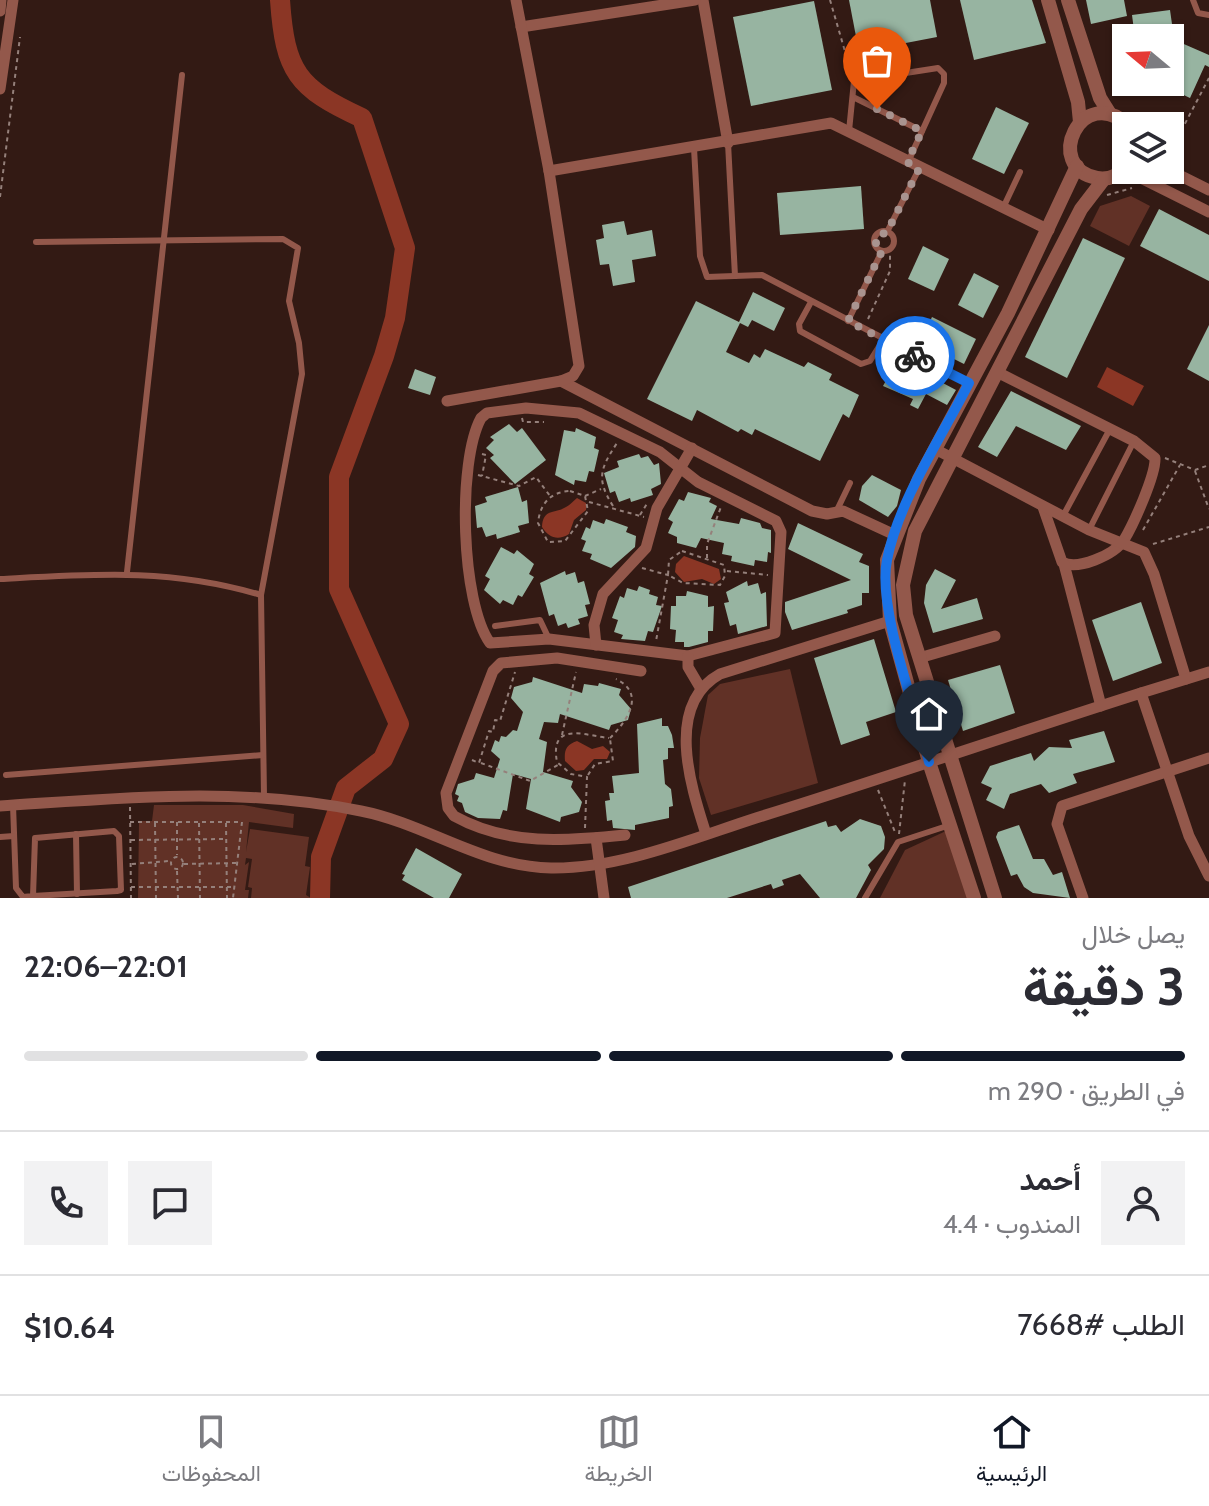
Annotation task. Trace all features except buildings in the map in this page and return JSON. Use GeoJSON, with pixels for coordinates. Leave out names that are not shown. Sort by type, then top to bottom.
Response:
{"type":"FeatureCollection","features":[{"type":"Feature","properties":{"kind":"street"},"geometry":{"type":"LineString","coordinates":[[0,11],[1,0]]}},
{"type":"Feature","properties":{"kind":"street"},"geometry":{"type":"LineString","coordinates":[[0,89],[13,0]]}},
{"type":"Feature","properties":{"kind":"street"},"geometry":{"type":"LineString","coordinates":[[447,401],[561,381],[573,376],[580,362],[549,171],[516,0]]}},
{"type":"Feature","properties":{"kind":"street"},"geometry":{"type":"LineString","coordinates":[[521,27],[611,6],[695,0]]}},
{"type":"Feature","properties":{"kind":"street"},"geometry":{"type":"LineString","coordinates":[[703,0],[728,143]]}},
{"type":"Feature","properties":{"kind":"street"},"geometry":{"type":"LineString","coordinates":[[1048,0],[1078,102],[1080,122],[1070,144],[1077,166],[1084,174],[1104,179]]}},
{"type":"Feature","properties":{"kind":"street"},"geometry":{"type":"LineString","coordinates":[[1068,0],[1100,98],[1110,114]]}},
{"type":"Feature","properties":{"kind":"street"},"geometry":{"type":"LineString","coordinates":[[1080,122],[1099,113],[1110,114]]}},
{"type":"Feature","properties":{"kind":"street"},"geometry":{"type":"LineString","coordinates":[[549,171],[728,143],[825,124],[849,131],[919,169],[1049,230]]}},
{"type":"Feature","properties":{"kind":"street"},"geometry":{"type":"LineString","coordinates":[[974,898],[929,762],[890,621],[886,595],[887,560],[895,535],[935,449],[1049,230],[1077,166]]}},
{"type":"Feature","properties":{"kind":"street"},"geometry":{"type":"LineString","coordinates":[[995,898],[919,658],[903,599],[905,568],[915,531],[1091,192],[1112,175]]}},
{"type":"Feature","properties":{"kind":"street"},"geometry":{"type":"LineString","coordinates":[[1184,178],[1209,190]]}},
{"type":"Feature","properties":{"kind":"street"},"geometry":{"type":"LineString","coordinates":[[1153,184],[1209,212]]}},
{"type":"Feature","properties":{"kind":"street"},"geometry":{"type":"LineString","coordinates":[[997,372],[1153,453],[1154,469],[1132,545]]}},
{"type":"Feature","properties":{"kind":"street"},"geometry":{"type":"LineString","coordinates":[[561,381],[812,511],[827,514],[837,510],[895,535]]}},
{"type":"Feature","properties":{"kind":"street"},"geometry":{"type":"LineString","coordinates":[[526,408],[561,409],[660,452],[680,468],[779,524],[775,633],[688,656],[549,639],[496,645],[488,641],[474,595],[466,537],[468,472],[477,425],[487,413],[526,408]]}},
{"type":"Feature","properties":{"kind":"street"},"geometry":{"type":"LineString","coordinates":[[596,645],[594,625],[603,594],[608,585],[633,566],[646,548],[652,520],[692,448]]}},
{"type":"Feature","properties":{"kind":"street"},"geometry":{"type":"LineString","coordinates":[[935,449],[1089,530],[1132,545],[1154,574],[1186,679]]}},
{"type":"Feature","properties":{"kind":"street"},"geometry":{"type":"LineString","coordinates":[[1043,507],[1064,564],[1101,706]]}},
{"type":"Feature","properties":{"kind":"street"},"geometry":{"type":"LineString","coordinates":[[1064,564],[1108,555],[1132,545]]}},
{"type":"Feature","properties":{"kind":"street"},"geometry":{"type":"LineString","coordinates":[[706,834],[687,768],[690,720],[701,689],[720,674],[890,621]]}},
{"type":"Feature","properties":{"kind":"street"},"geometry":{"type":"LineString","coordinates":[[919,658],[995,636]]}},
{"type":"Feature","properties":{"kind":"street"},"geometry":{"type":"LineString","coordinates":[[688,656],[688,667],[701,689]]}},
{"type":"Feature","properties":{"kind":"street"},"geometry":{"type":"LineString","coordinates":[[625,835],[526,841],[454,816],[448,808],[446,793],[493,671],[501,663],[557,658],[641,671]]}},
{"type":"Feature","properties":{"kind":"street"},"geometry":{"type":"LineString","coordinates":[[6,806],[209,793],[264,796],[387,817],[504,862],[551,868],[600,864],[875,781],[948,754],[1209,672]]}},
{"type":"Feature","properties":{"kind":"street"},"geometry":{"type":"LineString","coordinates":[[1141,693],[1189,836],[1209,876]]}},
{"type":"Feature","properties":{"kind":"street"},"geometry":{"type":"LineString","coordinates":[[1083,898],[1057,824],[1062,806],[1209,758]]}},
{"type":"Feature","properties":{"kind":"street"},"geometry":{"type":"LineString","coordinates":[[591,838],[600,864],[604,898]]}},
{"type":"Feature","properties":{"kind":"lane"},"geometry":{"type":"LineString","coordinates":[[1193,0],[1198,13],[1209,15]]}},
{"type":"Feature","properties":{"kind":"lane"},"geometry":{"type":"LineString","coordinates":[[849,131],[855,98],[854,81],[938,68],[944,74],[944,83],[907,162]]}},
{"type":"Feature","properties":{"kind":"lane"},"geometry":{"type":"LineString","coordinates":[[127,572],[182,75]]}},
{"type":"Feature","properties":{"kind":"lane"},"geometry":{"type":"LineString","coordinates":[[855,98],[922,131]]}},
{"type":"Feature","properties":{"kind":"lane"},"geometry":{"type":"LineString","coordinates":[[728,143],[735,276]]}},
{"type":"Feature","properties":{"kind":"lane"},"geometry":{"type":"LineString","coordinates":[[694,148],[703,273],[710,278],[762,275],[969,383]]}},
{"type":"Feature","properties":{"kind":"lane"},"geometry":{"type":"LineString","coordinates":[[886,250],[876,247],[876,237],[887,232],[919,169]]}},
{"type":"Feature","properties":{"kind":"lane"},"geometry":{"type":"LineString","coordinates":[[1003,208],[1020,172]]}},
{"type":"Feature","properties":{"kind":"lane"},"geometry":{"type":"LineString","coordinates":[[848,321],[894,240],[887,232]]}},
{"type":"Feature","properties":{"kind":"lane"},"geometry":{"type":"LineString","coordinates":[[36,242],[288,240],[299,251],[289,301],[299,343],[302,374],[261,595],[264,796]]}},
{"type":"Feature","properties":{"kind":"lane"},"geometry":{"type":"LineString","coordinates":[[811,302],[799,324],[800,331],[861,364],[870,361],[883,340]]}},
{"type":"Feature","properties":{"kind":"lane"},"geometry":{"type":"LineString","coordinates":[[1063,516],[1110,429]]}},
{"type":"Feature","properties":{"kind":"lane"},"geometry":{"type":"LineString","coordinates":[[1089,530],[1134,441]]}},
{"type":"Feature","properties":{"kind":"lane"},"geometry":{"type":"LineString","coordinates":[[837,510],[850,483]]}},
{"type":"Feature","properties":{"kind":"lane"},"geometry":{"type":"LineString","coordinates":[[1,579],[127,572],[195,579],[261,595]]}},
{"type":"Feature","properties":{"kind":"lane"},"geometry":{"type":"LineString","coordinates":[[495,626],[540,620],[549,639]]}},
{"type":"Feature","properties":{"kind":"lane"},"geometry":{"type":"LineString","coordinates":[[6,775],[263,755]]}},
{"type":"Feature","properties":{"kind":"lane"},"geometry":{"type":"LineString","coordinates":[[6,806],[14,836],[16,891],[23,897],[119,891],[123,884],[118,833],[33,839],[33,896]]}},
{"type":"Feature","properties":{"kind":"lane"},"geometry":{"type":"LineString","coordinates":[[865,898],[898,842],[950,825]]}},
{"type":"Feature","properties":{"kind":"lane"},"geometry":{"type":"LineString","coordinates":[[76,834],[77,894]]}},
{"type":"Feature","properties":{"kind":"lane"},"geometry":{"type":"LineString","coordinates":[[0,837],[14,836]]}},
{"type":"Feature","properties":{"kind":"path"},"geometry":{"type":"LineString","coordinates":[[830,0],[854,81]]}},
{"type":"Feature","properties":{"kind":"path"},"geometry":{"type":"LineString","coordinates":[[0,197],[20,35]]}},
{"type":"Feature","properties":{"kind":"path"},"geometry":{"type":"LineString","coordinates":[[1184,125],[1209,78]]}},
{"type":"Feature","properties":{"kind":"path"},"geometry":{"type":"LineString","coordinates":[[1091,192],[1104,196],[1138,184]]}},
{"type":"Feature","properties":{"kind":"path"},"geometry":{"type":"LineString","coordinates":[[863,329],[890,271],[886,250]]}},
{"type":"Feature","properties":{"kind":"path"},"geometry":{"type":"LineString","coordinates":[[511,416],[522,414],[523,422],[547,422]]}},
{"type":"Feature","properties":{"kind":"path"},"geometry":{"type":"LineString","coordinates":[[613,506],[602,489],[605,460],[622,434]]}},
{"type":"Feature","properties":{"kind":"path"},"geometry":{"type":"LineString","coordinates":[[480,453],[486,455],[482,476]]}},
{"type":"Feature","properties":{"kind":"path"},"geometry":{"type":"LineString","coordinates":[[1153,453],[1195,470],[1209,465]]}},
{"type":"Feature","properties":{"kind":"path"},"geometry":{"type":"LineString","coordinates":[[1132,545],[1180,465]]}},
{"type":"Feature","properties":{"kind":"path"},"geometry":{"type":"LineString","coordinates":[[1195,470],[1209,509]]}},
{"type":"Feature","properties":{"kind":"path"},"geometry":{"type":"LineString","coordinates":[[468,472],[519,486],[536,477],[550,497]]}},
{"type":"Feature","properties":{"kind":"path"},"geometry":{"type":"LineString","coordinates":[[585,496],[589,502],[588,511],[565,541],[552,543],[542,535],[538,523],[542,506],[550,497],[564,491],[585,496],[602,489]]}},
{"type":"Feature","properties":{"kind":"path"},"geometry":{"type":"LineString","coordinates":[[707,559],[707,544],[726,495]]}},
{"type":"Feature","properties":{"kind":"path"},"geometry":{"type":"LineString","coordinates":[[589,502],[613,506],[652,520]]}},
{"type":"Feature","properties":{"kind":"path"},"geometry":{"type":"LineString","coordinates":[[1132,545],[1209,527]]}},
{"type":"Feature","properties":{"kind":"path"},"geometry":{"type":"LineString","coordinates":[[633,566],[668,575],[683,583],[713,587],[720,585],[724,565],[686,551],[677,552],[669,560],[668,575],[654,654]]}},
{"type":"Feature","properties":{"kind":"path"},"geometry":{"type":"LineString","coordinates":[[725,571],[754,571],[777,578]]}},
{"type":"Feature","properties":{"kind":"path"},"geometry":{"type":"LineString","coordinates":[[569,670],[576,671],[562,737],[555,753],[559,765],[571,774],[587,777]]}},
{"type":"Feature","properties":{"kind":"path"},"geometry":{"type":"LineString","coordinates":[[479,763],[489,731],[493,732],[495,720],[500,721],[518,671]]}},
{"type":"Feature","properties":{"kind":"path"},"geometry":{"type":"LineString","coordinates":[[605,677],[624,683],[633,703],[628,721],[610,738]]}},
{"type":"Feature","properties":{"kind":"path"},"geometry":{"type":"LineString","coordinates":[[562,737],[581,732],[610,738]]}},
{"type":"Feature","properties":{"kind":"path"},"geometry":{"type":"LineString","coordinates":[[591,838],[587,777],[595,764],[613,761],[610,738]]}},
{"type":"Feature","properties":{"kind":"path"},"geometry":{"type":"LineString","coordinates":[[461,757],[530,781],[559,765]]}},
{"type":"Feature","properties":{"kind":"path"},"geometry":{"type":"LineString","coordinates":[[898,842],[906,769]]}},
{"type":"Feature","properties":{"kind":"path"},"geometry":{"type":"LineString","coordinates":[[875,781],[898,842]]}},
{"type":"Feature","properties":{"kind":"path"},"geometry":{"type":"LineString","coordinates":[[130,798],[131,898]]}},
{"type":"Feature","properties":{"kind":"path"},"geometry":{"type":"LineString","coordinates":[[130,822],[242,822],[233,898]]}},
{"type":"Feature","properties":{"kind":"path"},"geometry":{"type":"LineString","coordinates":[[155,822],[156,898]]}},
{"type":"Feature","properties":{"kind":"path"},"geometry":{"type":"LineString","coordinates":[[177,822],[177,856],[184,864]]}},
{"type":"Feature","properties":{"kind":"path"},"geometry":{"type":"LineString","coordinates":[[199,822],[200,898]]}},
{"type":"Feature","properties":{"kind":"path"},"geometry":{"type":"LineString","coordinates":[[226,822],[227,898]]}},
{"type":"Feature","properties":{"kind":"path"},"geometry":{"type":"LineString","coordinates":[[131,840],[226,839]]}},
{"type":"Feature","properties":{"kind":"path"},"geometry":{"type":"LineString","coordinates":[[131,864],[171,861],[177,856]]}},
{"type":"Feature","properties":{"kind":"path"},"geometry":{"type":"LineString","coordinates":[[171,861],[177,869],[178,898]]}},
{"type":"Feature","properties":{"kind":"path"},"geometry":{"type":"LineString","coordinates":[[177,869],[184,864],[237,863]]}},
{"type":"Feature","properties":{"kind":"path"},"geometry":{"type":"LineString","coordinates":[[131,887],[234,887]]}},
{"type":"Feature","properties":{"kind":"shaded area"},"geometry":{"type":"Polygon","coordinates":[[[1131,196],[1150,206],[1129,246],[1090,226],[1100,206],[1131,196]]]}},
{"type":"Feature","properties":{"kind":"shaded area"},"geometry":{"type":"Polygon","coordinates":[[[1107,367],[1144,386],[1133,406],[1097,387],[1107,367]]]}},
{"type":"Feature","properties":{"kind":"shaded area"},"geometry":{"type":"Polygon","coordinates":[[[577,498],[586,503],[586,510],[574,520],[569,534],[557,538],[548,534],[542,527],[545,517],[577,498]]]}},
{"type":"Feature","properties":{"kind":"shaded area"},"geometry":{"type":"Polygon","coordinates":[[[684,556],[719,569],[721,579],[714,584],[702,579],[684,582],[675,572],[676,564],[684,556]]]}},
{"type":"Feature","properties":{"kind":"shaded area"},"geometry":{"type":"Polygon","coordinates":[[[790,669],[818,783],[711,815],[699,778],[700,738],[708,695],[720,684],[790,669]]]}},
{"type":"Feature","properties":{"kind":"shaded area"},"geometry":{"type":"Polygon","coordinates":[[[577,741],[592,749],[603,746],[610,752],[607,759],[594,759],[584,770],[576,771],[565,761],[565,751],[577,741]]]}},
{"type":"Feature","properties":{"kind":"shaded area"},"geometry":{"type":"Polygon","coordinates":[[[154,805],[243,805],[294,814],[293,828],[249,822],[246,852],[250,829],[309,837],[305,866],[310,867],[306,895],[311,898],[251,898],[252,888],[248,887],[252,859],[246,858],[245,865],[249,862],[245,890],[249,890],[248,898],[138,898],[139,821],[152,821],[154,805]]]}},
{"type":"Feature","properties":{"kind":"shaded area"},"geometry":{"type":"Polygon","coordinates":[[[946,831],[968,898],[880,898],[905,850],[946,831]]]}},
{"type":"Feature","properties":{"kind":"waterway"},"geometry":{"type":"LineString","coordinates":[[280,0],[286,45],[298,75],[322,97],[362,118],[405,248],[395,318],[339,477],[339,589],[399,724],[383,759],[346,788],[321,857],[320,898]]}},
{"type":"Feature","properties":{"kind":"way so far"},"geometry":{"type":"LineString","coordinates":[[877,109],[922,131],[907,162],[919,169],[887,232],[881,232],[876,237],[876,247],[882,251],[848,321],[915,356]]}},
{"type":"Feature","properties":{"kind":"route"},"geometry":{"type":"LineString","coordinates":[[915,356],[969,383],[919,479],[887,560],[886,595],[890,621],[929,762]]}}]}
